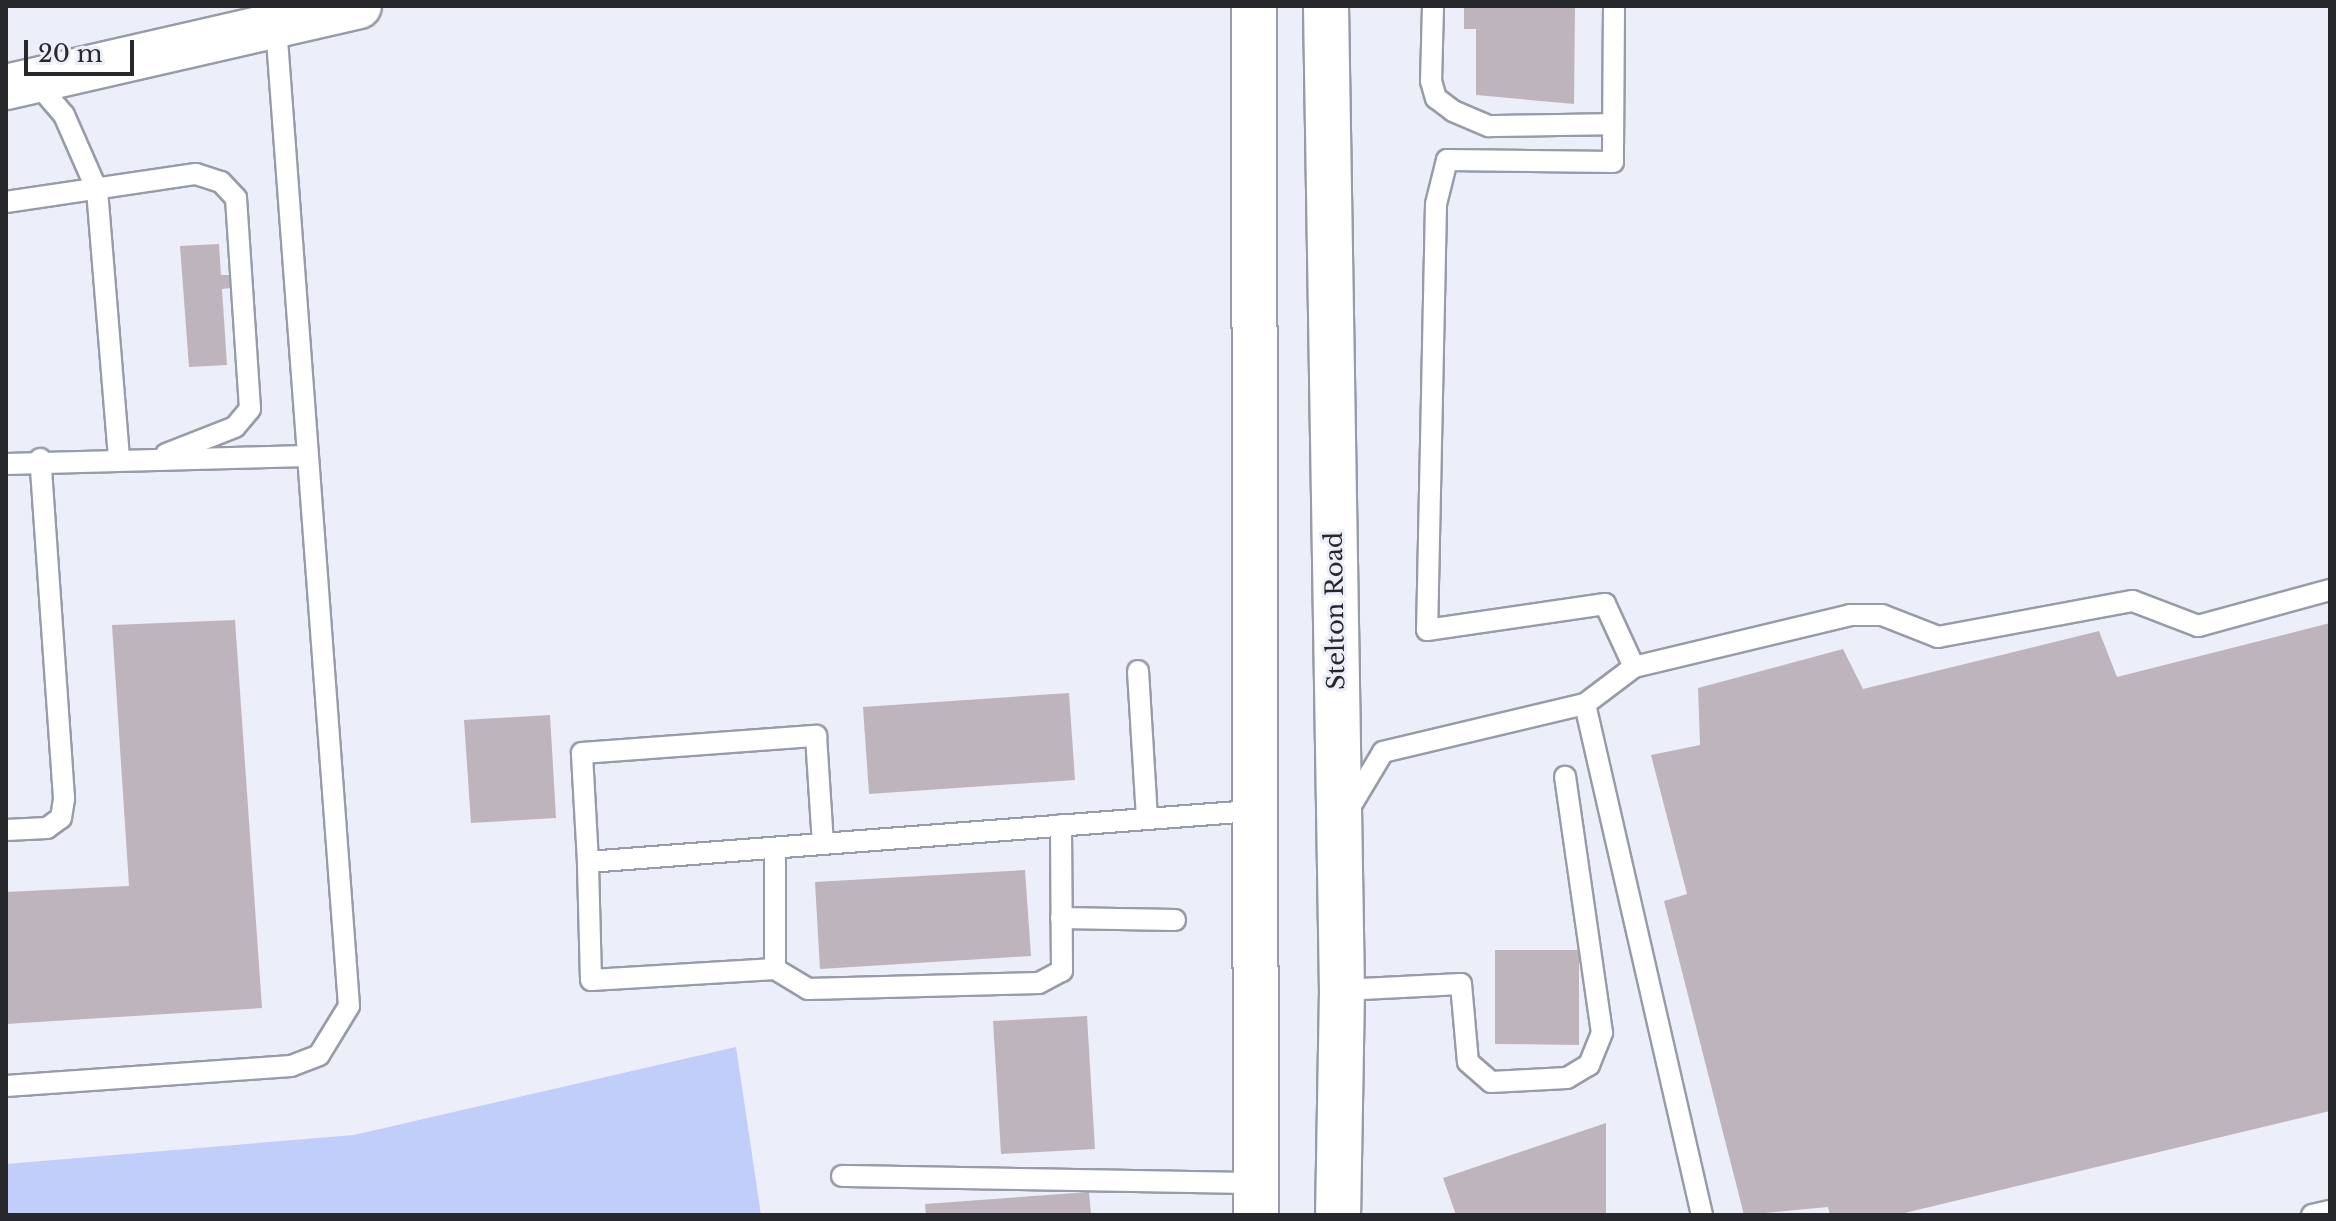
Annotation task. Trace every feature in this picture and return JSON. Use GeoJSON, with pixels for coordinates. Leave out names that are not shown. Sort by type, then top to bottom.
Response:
{"type":"FeatureCollection","features":[{"type":"Feature","properties":{"kind":"main road"},"geometry":{"type":"LineString","coordinates":[[20,83],[359,6]]}},
{"type":"Feature","properties":{"kind":"main road"},"geometry":{"type":"LineString","coordinates":[[1254,6],[1251,811],[1254,1199]]}},
{"type":"Feature","properties":{"kind":"main road","name":"Stelton Road"},"geometry":{"type":"LineString","coordinates":[[1326,6],[1342,990],[1338,1215]]}},
{"type":"Feature","properties":{"kind":"lane"},"geometry":{"type":"LineString","coordinates":[[1433,6],[1431,81],[1436,98],[1460,115],[1489,126],[1613,124]]}},
{"type":"Feature","properties":{"kind":"lane"},"geometry":{"type":"LineString","coordinates":[[1614,6],[1613,162],[1447,160],[1436,204],[1427,630],[1605,604],[1634,667]]}},
{"type":"Feature","properties":{"kind":"lane"},"geometry":{"type":"LineString","coordinates":[[6,1086],[291,1066],[319,1055],[349,1006],[276,25]]}},
{"type":"Feature","properties":{"kind":"lane"},"geometry":{"type":"LineString","coordinates":[[20,83],[64,115],[97,190],[119,457]]}},
{"type":"Feature","properties":{"kind":"lane"},"geometry":{"type":"LineString","coordinates":[[6,202],[196,174],[221,182],[240,207],[250,409],[235,427],[166,454]]}},
{"type":"Feature","properties":{"kind":"lane"},"geometry":{"type":"LineString","coordinates":[[6,464],[40,459],[166,454],[307,456]]}},
{"type":"Feature","properties":{"kind":"lane"},"geometry":{"type":"LineString","coordinates":[[6,830],[47,828],[61,818],[64,798],[40,459]]}},
{"type":"Feature","properties":{"kind":"lane"},"geometry":{"type":"LineString","coordinates":[[1338,841],[1356,790],[1383,752],[1585,704],[1634,667],[1850,615],[1882,615],[1938,637],[2133,601],[2198,626],[2330,590]]}},
{"type":"Feature","properties":{"kind":"lane"},"geometry":{"type":"LineString","coordinates":[[1138,671],[1147,819]]}},
{"type":"Feature","properties":{"kind":"lane"},"geometry":{"type":"LineString","coordinates":[[1585,704],[1702,1215]]}},
{"type":"Feature","properties":{"kind":"lane"},"geometry":{"type":"LineString","coordinates":[[823,843],[816,736],[582,753],[591,980],[775,969],[808,989],[1039,983],[1062,971],[1061,825]]}},
{"type":"Feature","properties":{"kind":"lane"},"geometry":{"type":"LineString","coordinates":[[1342,990],[1461,984],[1468,1062],[1491,1082],[1567,1078],[1598,1051],[1602,1033],[1565,777]]}},
{"type":"Feature","properties":{"kind":"lane"},"geometry":{"type":"LineString","coordinates":[[588,862],[1251,811]]}},
{"type":"Feature","properties":{"kind":"lane"},"geometry":{"type":"LineString","coordinates":[[775,848],[775,969]]}},
{"type":"Feature","properties":{"kind":"lane"},"geometry":{"type":"LineString","coordinates":[[1061,918],[1175,920]]}},
{"type":"Feature","properties":{"kind":"lane"},"geometry":{"type":"LineString","coordinates":[[842,1176],[1254,1199]]}},
{"type":"Feature","properties":{"kind":"lane"},"geometry":{"type":"LineString","coordinates":[[2312,1215],[2330,1211]]}},
{"type":"Feature","properties":{"kind":"shaded area"},"geometry":{"type":"Polygon","coordinates":[[[736,1047],[761,1215],[6,1215],[6,1164],[354,1135],[736,1047]]]}},
{"type":"Feature","properties":{"kind":"building"},"geometry":{"type":"Polygon","coordinates":[[[1464,6],[1575,6],[1574,104],[1476,95],[1476,29],[1464,29],[1464,6]]]}},
{"type":"Feature","properties":{"kind":"building"},"geometry":{"type":"Polygon","coordinates":[[[219,244],[221,275],[230,275],[231,288],[222,289],[227,365],[189,367],[180,246],[219,244]]]}},
{"type":"Feature","properties":{"kind":"building"},"geometry":{"type":"Polygon","coordinates":[[[235,620],[262,1008],[6,1024],[6,892],[129,886],[112,625],[235,620]]]}},
{"type":"Feature","properties":{"kind":"building"},"geometry":{"type":"Polygon","coordinates":[[[2330,623],[2330,1111],[1896,1215],[1830,1215],[1828,1207],[1744,1215],[1664,901],[1687,894],[1651,755],[1700,745],[1698,688],[1843,649],[1863,689],[2099,631],[2117,677],[2330,623]]]}},
{"type":"Feature","properties":{"kind":"building"},"geometry":{"type":"Polygon","coordinates":[[[1069,693],[1075,780],[869,794],[863,707],[1069,693]]]}},
{"type":"Feature","properties":{"kind":"building"},"geometry":{"type":"Polygon","coordinates":[[[550,715],[556,818],[471,823],[464,720],[550,715]]]}},
{"type":"Feature","properties":{"kind":"building"},"geometry":{"type":"Polygon","coordinates":[[[1025,870],[1031,956],[820,969],[815,882],[1025,870]]]}},
{"type":"Feature","properties":{"kind":"building"},"geometry":{"type":"Polygon","coordinates":[[[1495,950],[1579,950],[1579,1045],[1495,1044],[1495,950]]]}},
{"type":"Feature","properties":{"kind":"building"},"geometry":{"type":"Polygon","coordinates":[[[1087,1016],[1095,1149],[1001,1154],[993,1021],[1087,1016]]]}},
{"type":"Feature","properties":{"kind":"building"},"geometry":{"type":"Polygon","coordinates":[[[1606,1123],[1606,1215],[1456,1215],[1443,1178],[1606,1123]]]}},
{"type":"Feature","properties":{"kind":"building"},"geometry":{"type":"Polygon","coordinates":[[[1089,1192],[1091,1215],[926,1215],[925,1204],[1089,1192]]]}}]}
